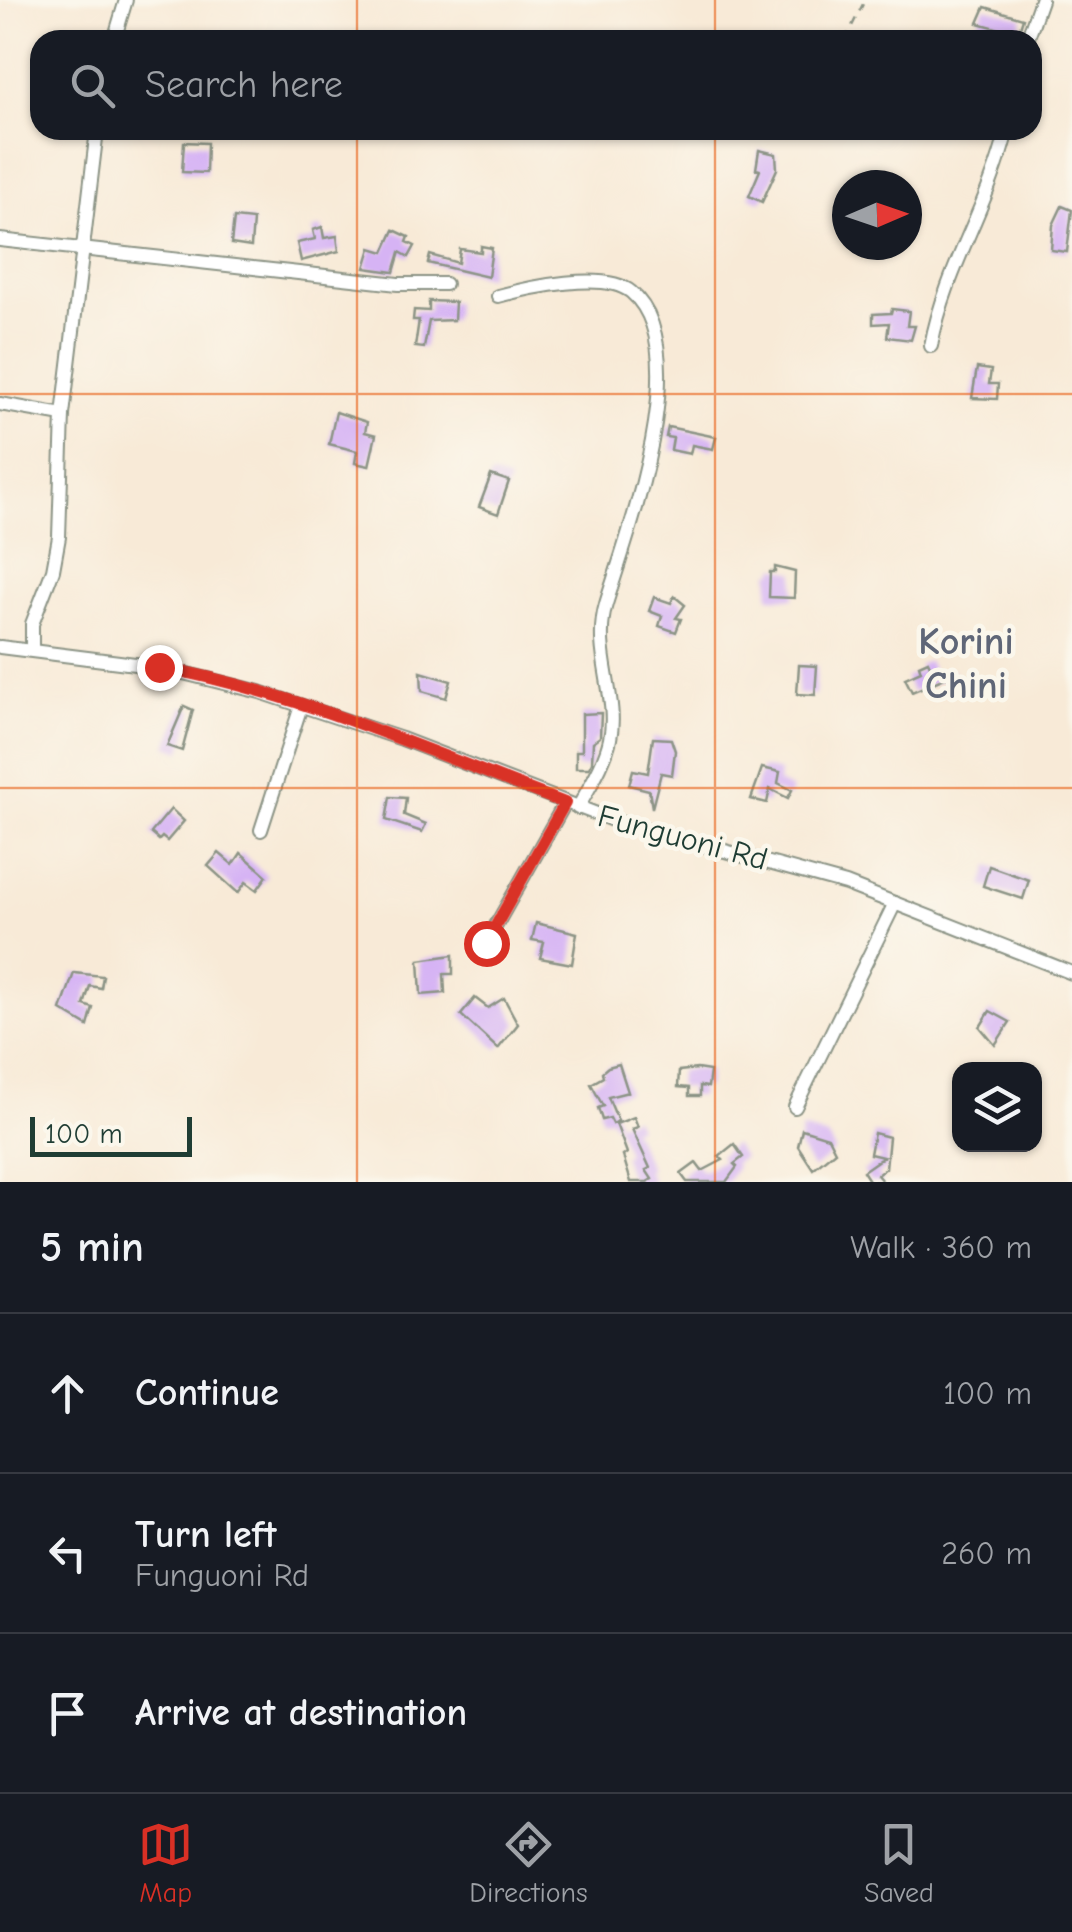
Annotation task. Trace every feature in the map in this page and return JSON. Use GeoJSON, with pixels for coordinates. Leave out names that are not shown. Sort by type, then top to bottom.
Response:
{"type":"FeatureCollection","features":[{"type":"Feature","properties":{"kind":"street"},"geometry":{"type":"LineString","coordinates":[[117,30],[126,0]]}},
{"type":"Feature","properties":{"kind":"street"},"geometry":{"type":"LineString","coordinates":[[1031,30],[1041,0]]}},
{"type":"Feature","properties":{"kind":"street"},"geometry":{"type":"LineString","coordinates":[[32,650],[32,624],[59,538],[63,416],[96,140]]}},
{"type":"Feature","properties":{"kind":"street"},"geometry":{"type":"LineString","coordinates":[[930,346],[953,270],[994,175],[1003,140]]}},
{"type":"Feature","properties":{"kind":"street"},"geometry":{"type":"LineString","coordinates":[[0,240],[398,284],[445,284]]}},
{"type":"Feature","properties":{"kind":"street"},"geometry":{"type":"LineString","coordinates":[[486,943],[611,738],[602,670],[605,606],[636,515],[657,426],[660,393],[653,330],[630,290],[617,286],[548,284],[498,296]]}},
{"type":"Feature","properties":{"kind":"street"},"geometry":{"type":"LineString","coordinates":[[0,404],[63,416]]}},
{"type":"Feature","properties":{"kind":"street","name":"Funguoni Rd"},"geometry":{"type":"LineString","coordinates":[[0,647],[206,676],[402,739],[572,806],[754,856],[896,902],[1072,974]]}},
{"type":"Feature","properties":{"kind":"street"},"geometry":{"type":"LineString","coordinates":[[261,830],[301,706]]}},
{"type":"Feature","properties":{"kind":"street"},"geometry":{"type":"LineString","coordinates":[[796,1107],[896,902]]}},
{"type":"Feature","properties":{"kind":"path"},"geometry":{"type":"LineString","coordinates":[[851,30],[865,0]]}},
{"type":"Feature","properties":{"kind":"building"},"geometry":{"type":"Polygon","coordinates":[[[985,7],[1023,18],[1019,30],[978,23],[985,7]]]}},
{"type":"Feature","properties":{"kind":"building"},"geometry":{"type":"Polygon","coordinates":[[[184,142],[207,143],[206,173],[182,172],[184,142]]]}},
{"type":"Feature","properties":{"kind":"building"},"geometry":{"type":"Polygon","coordinates":[[[759,150],[776,154],[777,169],[762,202],[749,196],[760,170],[756,169],[759,150]]]}},
{"type":"Feature","properties":{"kind":"building"},"geometry":{"type":"Polygon","coordinates":[[[1062,206],[1072,210],[1067,252],[1051,250],[1053,225],[1062,206]]]}},
{"type":"Feature","properties":{"kind":"building"},"geometry":{"type":"Polygon","coordinates":[[[234,218],[253,220],[251,247],[231,244],[234,218]]]}},
{"type":"Feature","properties":{"kind":"building"},"geometry":{"type":"Polygon","coordinates":[[[322,227],[324,238],[337,236],[339,251],[301,261],[297,243],[315,239],[313,230],[322,227]]]}},
{"type":"Feature","properties":{"kind":"building"},"geometry":{"type":"Polygon","coordinates":[[[394,230],[409,237],[407,242],[415,246],[409,257],[400,252],[394,272],[365,268],[371,248],[384,252],[394,230]]]}},
{"type":"Feature","properties":{"kind":"building"},"geometry":{"type":"Polygon","coordinates":[[[481,246],[492,248],[488,277],[428,263],[430,255],[458,263],[460,249],[481,252],[481,246]]]}},
{"type":"Feature","properties":{"kind":"building"},"geometry":{"type":"Polygon","coordinates":[[[429,301],[455,302],[454,320],[429,321],[424,348],[415,347],[419,320],[413,320],[414,310],[429,311],[429,301]]]}},
{"type":"Feature","properties":{"kind":"building"},"geometry":{"type":"Polygon","coordinates":[[[892,309],[909,311],[907,326],[915,326],[911,340],[887,337],[889,323],[873,324],[873,314],[891,313],[892,309]]]}},
{"type":"Feature","properties":{"kind":"building"},"geometry":{"type":"Polygon","coordinates":[[[977,368],[991,370],[989,384],[998,384],[997,399],[972,398],[977,368]]]}},
{"type":"Feature","properties":{"kind":"building"},"geometry":{"type":"Polygon","coordinates":[[[336,412],[367,422],[365,432],[376,435],[369,466],[355,463],[357,451],[329,444],[336,412]]]}},
{"type":"Feature","properties":{"kind":"building"},"geometry":{"type":"Polygon","coordinates":[[[668,427],[716,437],[713,449],[692,445],[690,454],[671,450],[673,438],[666,437],[668,427]]]}},
{"type":"Feature","properties":{"kind":"building"},"geometry":{"type":"Polygon","coordinates":[[[491,475],[509,481],[498,514],[479,507],[491,475]]]}},
{"type":"Feature","properties":{"kind":"building"},"geometry":{"type":"Polygon","coordinates":[[[775,567],[795,572],[794,598],[769,597],[770,572],[775,572],[775,567]]]}},
{"type":"Feature","properties":{"kind":"building"},"geometry":{"type":"Polygon","coordinates":[[[674,596],[685,605],[676,618],[681,619],[676,632],[659,626],[662,616],[649,611],[654,597],[671,603],[674,596]]]}},
{"type":"Feature","properties":{"kind":"building"},"geometry":{"type":"Polygon","coordinates":[[[928,661],[934,674],[952,670],[954,674],[912,692],[905,678],[921,671],[919,665],[928,661]]]}},
{"type":"Feature","properties":{"kind":"building"},"geometry":{"type":"Polygon","coordinates":[[[799,665],[817,666],[815,695],[797,694],[799,665]]]}},
{"type":"Feature","properties":{"kind":"building"},"geometry":{"type":"Polygon","coordinates":[[[421,672],[451,681],[446,698],[422,691],[421,672]]]}},
{"type":"Feature","properties":{"kind":"building"},"geometry":{"type":"Polygon","coordinates":[[[184,706],[193,710],[182,751],[167,746],[184,706]]]}},
{"type":"Feature","properties":{"kind":"building"},"geometry":{"type":"Polygon","coordinates":[[[601,713],[600,737],[593,742],[592,762],[589,768],[576,768],[576,751],[582,751],[582,714],[601,713]]]}},
{"type":"Feature","properties":{"kind":"building"},"geometry":{"type":"Polygon","coordinates":[[[653,738],[671,739],[675,751],[672,775],[661,773],[652,808],[649,790],[629,785],[633,770],[648,773],[653,738]]]}},
{"type":"Feature","properties":{"kind":"building"},"geometry":{"type":"Polygon","coordinates":[[[762,768],[780,772],[778,783],[792,790],[788,798],[770,789],[767,803],[751,799],[762,768]]]}},
{"type":"Feature","properties":{"kind":"building"},"geometry":{"type":"Polygon","coordinates":[[[390,797],[406,798],[404,815],[426,824],[422,832],[386,820],[390,797]]]}},
{"type":"Feature","properties":{"kind":"building"},"geometry":{"type":"Polygon","coordinates":[[[171,809],[184,821],[167,841],[162,837],[159,840],[151,833],[171,809]]]}},
{"type":"Feature","properties":{"kind":"building"},"geometry":{"type":"Polygon","coordinates":[[[219,853],[233,865],[241,853],[267,876],[257,890],[246,882],[238,893],[208,866],[219,853]]]}},
{"type":"Feature","properties":{"kind":"building"},"geometry":{"type":"Polygon","coordinates":[[[989,866],[1029,880],[1023,899],[983,886],[989,866]]]}},
{"type":"Feature","properties":{"kind":"building"},"geometry":{"type":"Polygon","coordinates":[[[536,923],[577,933],[572,964],[540,958],[544,942],[532,940],[536,923]]]}},
{"type":"Feature","properties":{"kind":"building"},"geometry":{"type":"Polygon","coordinates":[[[453,955],[453,974],[444,974],[445,993],[421,995],[419,960],[453,955]]]}},
{"type":"Feature","properties":{"kind":"building"},"geometry":{"type":"Polygon","coordinates":[[[74,973],[103,976],[101,988],[90,986],[84,1005],[93,1008],[88,1026],[61,1010],[74,973]]]}},
{"type":"Feature","properties":{"kind":"building"},"geometry":{"type":"Polygon","coordinates":[[[475,998],[488,1008],[504,998],[518,1024],[498,1049],[461,1015],[475,998]]]}},
{"type":"Feature","properties":{"kind":"building"},"geometry":{"type":"Polygon","coordinates":[[[990,1011],[1010,1022],[995,1045],[980,1027],[990,1011]]]}},
{"type":"Feature","properties":{"kind":"building"},"geometry":{"type":"Polygon","coordinates":[[[619,1064],[628,1092],[608,1097],[618,1121],[613,1124],[610,1118],[602,1120],[598,1108],[603,1106],[591,1084],[603,1077],[602,1072],[608,1067],[619,1064]]]}},
{"type":"Feature","properties":{"kind":"building"},"geometry":{"type":"Polygon","coordinates":[[[679,1071],[710,1071],[708,1087],[700,1086],[700,1096],[689,1096],[689,1088],[678,1087],[679,1071]]]}},
{"type":"Feature","properties":{"kind":"building"},"geometry":{"type":"Polygon","coordinates":[[[634,1117],[638,1127],[632,1129],[650,1168],[646,1170],[652,1179],[647,1182],[631,1182],[623,1156],[627,1153],[616,1124],[634,1117]]]}},
{"type":"Feature","properties":{"kind":"building"},"geometry":{"type":"Polygon","coordinates":[[[802,1129],[828,1137],[835,1151],[813,1169],[798,1146],[802,1129]]]}},
{"type":"Feature","properties":{"kind":"building"},"geometry":{"type":"Polygon","coordinates":[[[874,1133],[889,1137],[886,1168],[877,1175],[883,1182],[870,1182],[863,1171],[883,1157],[870,1154],[874,1133]]]}},
{"type":"Feature","properties":{"kind":"building"},"geometry":{"type":"Polygon","coordinates":[[[734,1144],[743,1157],[734,1164],[737,1167],[726,1182],[687,1182],[681,1174],[696,1163],[702,1171],[723,1160],[719,1156],[734,1144]]]}},
{"type":"Feature","properties":{"kind":"district","name":"Korini Chini"},"geometry":{"type":"Point","coordinates":[966,663]}},
{"type":"Feature","properties":{"kind":"route"},"geometry":{"type":"LineString","coordinates":[[159,667],[260,692],[402,739],[565,803],[486,943]]}}]}
